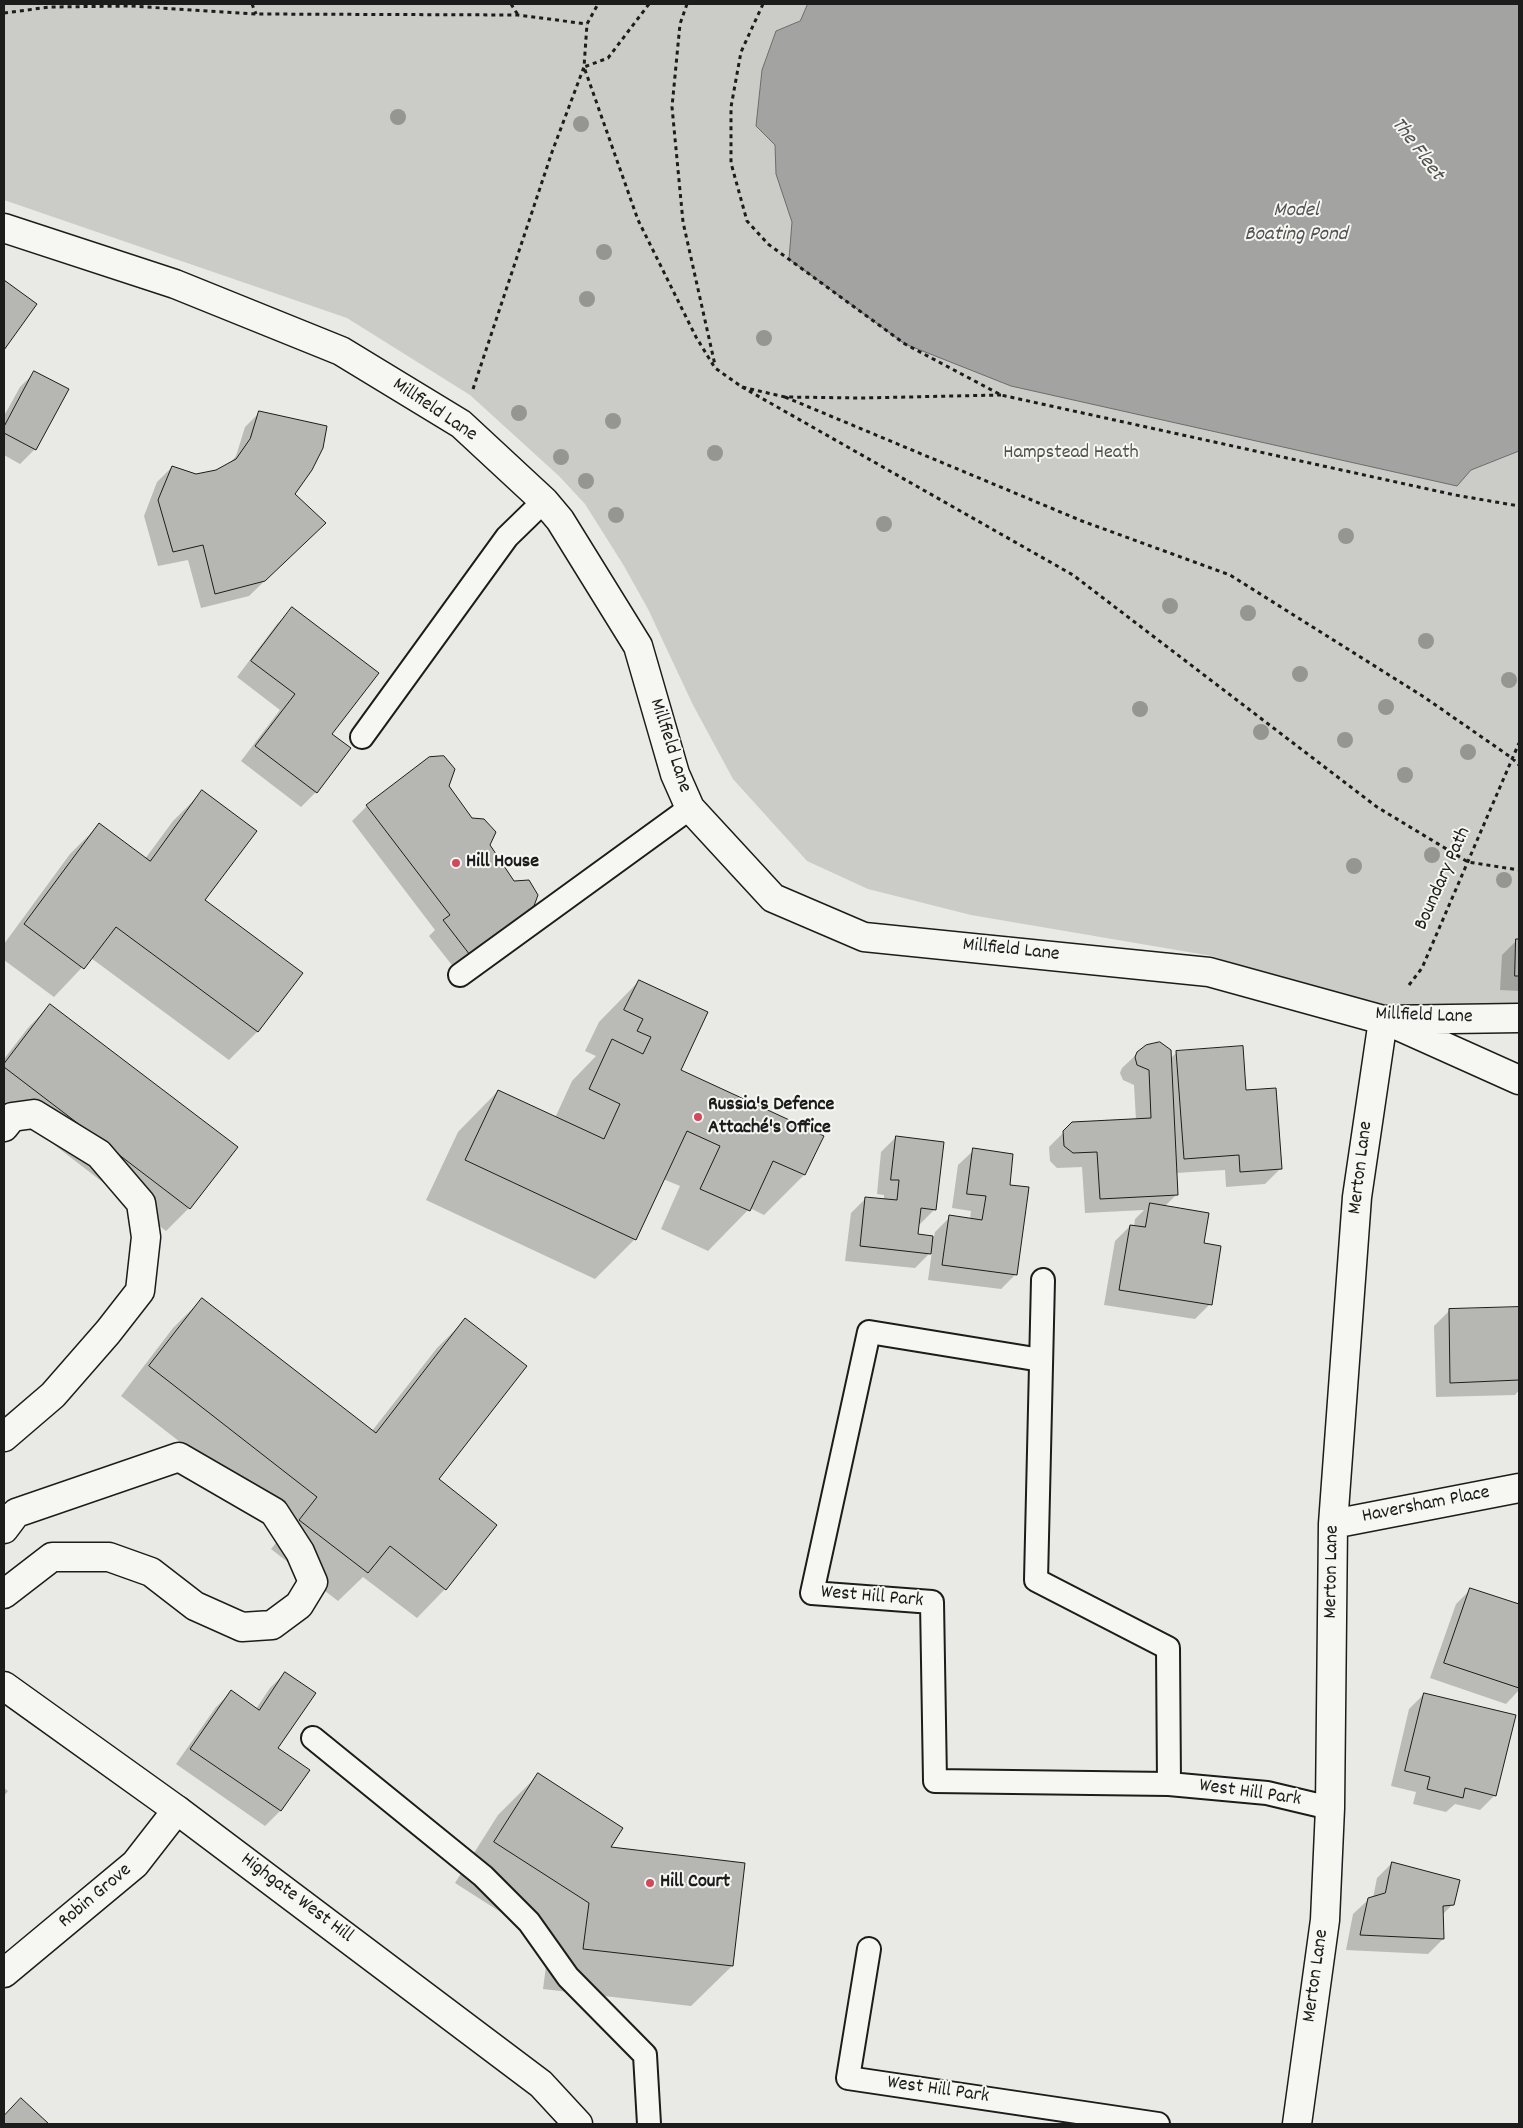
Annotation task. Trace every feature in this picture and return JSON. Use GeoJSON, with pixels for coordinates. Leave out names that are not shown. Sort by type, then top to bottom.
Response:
{"type":"FeatureCollection","features":[{"type":"Feature","properties":{"kind":"street","name":"Millfield Lane"},"geometry":{"type":"LineString","coordinates":[[4,228],[175,284],[341,351],[460,424],[544,500],[560,520],[638,646],[675,774],[690,808],[772,898],[864,937],[1208,972],[1383,1020],[1519,1018]]}},
{"type":"Feature","properties":{"kind":"street"},"geometry":{"type":"LineString","coordinates":[[1383,1020],[1519,1080]]}},
{"type":"Feature","properties":{"kind":"street","name":"Merton Lane"},"geometry":{"type":"LineString","coordinates":[[1297,2124],[1325,1920],[1330,1808],[1334,1524],[1357,1197],[1383,1020]]}},
{"type":"Feature","properties":{"kind":"street"},"geometry":{"type":"LineString","coordinates":[[4,1127],[12,1118],[34,1114],[99,1154],[141,1203],[146,1237],[140,1291],[108,1332],[52,1395],[4,1436]]}},
{"type":"Feature","properties":{"kind":"street"},"geometry":{"type":"LineString","coordinates":[[4,1527],[16,1514],[179,1457],[274,1512],[300,1552],[313,1582],[299,1605],[272,1625],[242,1627],[195,1606],[151,1572],[109,1557],[52,1557],[4,1594]]}},
{"type":"Feature","properties":{"kind":"street","name":"Haversham Place"},"geometry":{"type":"LineString","coordinates":[[1334,1524],[1519,1488]]}},
{"type":"Feature","properties":{"kind":"street","name":"Highgate West Hill"},"geometry":{"type":"LineString","coordinates":[[4,1686],[177,1810],[541,2084],[578,2124]]}},
{"type":"Feature","properties":{"kind":"street","name":"Robin Grove"},"geometry":{"type":"LineString","coordinates":[[4,1973],[136,1864],[177,1810]]}},
{"type":"Feature","properties":{"kind":"lane"},"geometry":{"type":"LineString","coordinates":[[362,737],[507,537],[544,500]]}},
{"type":"Feature","properties":{"kind":"lane"},"geometry":{"type":"LineString","coordinates":[[460,975],[690,808]]}},
{"type":"Feature","properties":{"kind":"lane"},"geometry":{"type":"LineString","coordinates":[[1043,1280],[1036,1580],[1168,1648],[1169,1784]]}},
{"type":"Feature","properties":{"kind":"lane","name":"West Hill Park"},"geometry":{"type":"LineString","coordinates":[[1042,1360],[868,1332],[812,1593],[932,1602],[935,1781],[1169,1784],[1267,1793],[1330,1808]]}},
{"type":"Feature","properties":{"kind":"lane"},"geometry":{"type":"LineString","coordinates":[[313,1738],[483,1876],[529,1922],[568,1977],[645,2055],[649,2124]]}},
{"type":"Feature","properties":{"kind":"lane","name":"West Hill Park"},"geometry":{"type":"LineString","coordinates":[[869,1949],[848,2078],[1158,2124]]}},
{"type":"Feature","properties":{"kind":"path"},"geometry":{"type":"LineString","coordinates":[[252,4],[256,14]]}},
{"type":"Feature","properties":{"kind":"path"},"geometry":{"type":"LineString","coordinates":[[511,4],[518,15]]}},
{"type":"Feature","properties":{"kind":"path"},"geometry":{"type":"LineString","coordinates":[[460,424],[552,152],[584,67],[587,24],[598,4]]}},
{"type":"Feature","properties":{"kind":"path"},"geometry":{"type":"LineString","coordinates":[[584,67],[608,58],[649,4]]}},
{"type":"Feature","properties":{"kind":"path"},"geometry":{"type":"LineString","coordinates":[[687,4],[680,24],[672,107],[683,222],[715,368]]}},
{"type":"Feature","properties":{"kind":"path"},"geometry":{"type":"LineString","coordinates":[[763,4],[741,52],[730,107],[731,163],[747,221],[768,244],[905,344],[1001,395]]}},
{"type":"Feature","properties":{"kind":"path"},"geometry":{"type":"LineString","coordinates":[[4,13],[50,7],[130,5],[256,14],[518,15],[587,24]]}},
{"type":"Feature","properties":{"kind":"path"},"geometry":{"type":"LineString","coordinates":[[584,67],[638,220],[696,337],[715,368],[742,387],[1073,575],[1377,807],[1468,862],[1519,870]]}},
{"type":"Feature","properties":{"kind":"path"},"geometry":{"type":"LineString","coordinates":[[742,387],[785,397],[1082,521],[1230,575],[1424,697],[1512,758],[1519,765]]}},
{"type":"Feature","properties":{"kind":"path"},"geometry":{"type":"LineString","coordinates":[[785,397],[862,398],[1001,395],[1445,493],[1519,506]]}},
{"type":"Feature","properties":{"kind":"path","name":"Boundary Path"},"geometry":{"type":"LineString","coordinates":[[1383,1020],[1422,968],[1519,743]]}},
{"type":"Feature","properties":{"kind":"green space","name":"Hampstead Heath"},"geometry":{"type":"Polygon","coordinates":[[[4,4],[1519,4],[1519,1018],[1380,1012],[1212,956],[971,915],[868,889],[807,861],[733,779],[693,705],[648,609],[624,566],[585,504],[559,476],[470,395],[347,318],[4,200],[4,4]]]}},
{"type":"Feature","properties":{"kind":"water","name":"Model Boating Pond"},"geometry":{"type":"Polygon","coordinates":[[[808,4],[1519,4],[1519,451],[1471,470],[1457,486],[1011,386],[905,344],[789,259],[792,222],[776,174],[775,145],[756,126],[762,70],[776,31],[800,21],[808,4]]]}},
{"type":"Feature","properties":{"kind":"building"},"geometry":{"type":"Polygon","coordinates":[[[4,280],[37,304],[4,350],[4,280]]]}},
{"type":"Feature","properties":{"kind":"building"},"geometry":{"type":"Polygon","coordinates":[[[34,371],[69,389],[36,450],[4,433],[4,427],[34,371]]]}},
{"type":"Feature","properties":{"kind":"building"},"geometry":{"type":"Polygon","coordinates":[[[259,411],[327,426],[323,448],[312,470],[295,494],[326,523],[265,581],[215,594],[203,545],[173,552],[158,500],[172,466],[196,474],[216,470],[236,459],[250,439],[259,411]]]}},
{"type":"Feature","properties":{"kind":"building"},"geometry":{"type":"Polygon","coordinates":[[[292,607],[379,673],[332,734],[351,748],[317,793],[255,746],[295,694],[251,661],[292,607]]]}},
{"type":"Feature","properties":{"kind":"building","name":"Hill House"},"geometry":{"type":"Polygon","coordinates":[[[444,756],[455,769],[449,786],[472,818],[484,819],[496,832],[490,845],[514,881],[529,880],[538,895],[534,906],[470,955],[443,920],[450,915],[366,805],[429,757],[444,756]]]}},
{"type":"Feature","properties":{"kind":"building"},"geometry":{"type":"Polygon","coordinates":[[[202,790],[257,831],[205,900],[303,973],[258,1032],[116,927],[84,969],[24,924],[99,823],[150,861],[202,790]]]}},
{"type":"Feature","properties":{"kind":"building"},"geometry":{"type":"Polygon","coordinates":[[[1516,939],[1519,939],[1519,976],[1515,976],[1516,939]]]}},
{"type":"Feature","properties":{"kind":"building","name":"Russia's Defence Attaché's Office"},"geometry":{"type":"Polygon","coordinates":[[[639,980],[708,1012],[681,1070],[824,1136],[805,1175],[773,1161],[750,1211],[700,1189],[720,1146],[687,1131],[636,1240],[465,1160],[498,1090],[604,1139],[620,1104],[589,1089],[612,1039],[643,1054],[651,1037],[637,1031],[643,1019],[624,1010],[639,980]]]}},
{"type":"Feature","properties":{"kind":"building"},"geometry":{"type":"Polygon","coordinates":[[[50,1004],[238,1147],[190,1209],[4,1067],[4,1064],[50,1004]]]}},
{"type":"Feature","properties":{"kind":"building"},"geometry":{"type":"Polygon","coordinates":[[[1160,1042],[1171,1050],[1178,1195],[1100,1199],[1097,1152],[1073,1153],[1064,1146],[1063,1131],[1072,1122],[1151,1118],[1149,1070],[1137,1065],[1135,1057],[1137,1052],[1146,1045],[1160,1042]]]}},
{"type":"Feature","properties":{"kind":"building"},"geometry":{"type":"Polygon","coordinates":[[[1243,1046],[1246,1090],[1276,1088],[1282,1169],[1240,1172],[1239,1155],[1184,1159],[1176,1051],[1243,1046]]]}},
{"type":"Feature","properties":{"kind":"building"},"geometry":{"type":"Polygon","coordinates":[[[896,1136],[944,1142],[936,1210],[921,1208],[918,1234],[933,1236],[931,1254],[860,1246],[865,1197],[897,1200],[899,1180],[891,1180],[896,1136]]]}},
{"type":"Feature","properties":{"kind":"building"},"geometry":{"type":"Polygon","coordinates":[[[973,1148],[1013,1154],[1010,1185],[1029,1187],[1017,1275],[942,1265],[949,1215],[982,1220],[986,1196],[967,1194],[973,1148]]]}},
{"type":"Feature","properties":{"kind":"building"},"geometry":{"type":"Polygon","coordinates":[[[1150,1203],[1209,1213],[1204,1243],[1221,1246],[1212,1305],[1119,1290],[1130,1225],[1145,1227],[1150,1203]]]}},
{"type":"Feature","properties":{"kind":"building"},"geometry":{"type":"Polygon","coordinates":[[[202,1298],[376,1433],[465,1318],[527,1366],[439,1479],[497,1525],[446,1590],[390,1546],[368,1573],[299,1520],[317,1497],[149,1366],[202,1298]]]}},
{"type":"Feature","properties":{"kind":"building"},"geometry":{"type":"Polygon","coordinates":[[[1519,1307],[1519,1380],[1450,1383],[1449,1309],[1519,1307]]]}},
{"type":"Feature","properties":{"kind":"building"},"geometry":{"type":"Polygon","coordinates":[[[1470,1588],[1519,1604],[1519,1688],[1444,1663],[1470,1588]]]}},
{"type":"Feature","properties":{"kind":"building"},"geometry":{"type":"Polygon","coordinates":[[[285,1672],[316,1693],[278,1748],[310,1770],[281,1811],[190,1749],[231,1690],[259,1710],[285,1672]]]}},
{"type":"Feature","properties":{"kind":"building"},"geometry":{"type":"Polygon","coordinates":[[[1424,1693],[1516,1715],[1496,1796],[1465,1788],[1463,1798],[1427,1789],[1430,1777],[1405,1771],[1424,1693]]]}},
{"type":"Feature","properties":{"kind":"building","name":"Hill Court"},"geometry":{"type":"Polygon","coordinates":[[[538,1773],[623,1828],[611,1847],[745,1863],[733,1966],[583,1949],[589,1903],[494,1842],[538,1773]]]}},
{"type":"Feature","properties":{"kind":"building"},"geometry":{"type":"Polygon","coordinates":[[[1392,1862],[1460,1880],[1454,1905],[1443,1906],[1444,1939],[1360,1935],[1368,1898],[1385,1893],[1392,1862]]]}},
{"type":"Feature","properties":{"kind":"building"},"geometry":{"type":"Polygon","coordinates":[[[21,2098],[49,2124],[4,2124],[4,2116],[21,2098]]]}},
{"type":"Feature","properties":{"kind":"place","name":"Hill House"},"geometry":{"type":"Point","coordinates":[456,863]}},
{"type":"Feature","properties":{"kind":"place","name":"Russia's Defence Attaché's Office"},"geometry":{"type":"Point","coordinates":[698,1117]}},
{"type":"Feature","properties":{"kind":"place","name":"Hill Court"},"geometry":{"type":"Point","coordinates":[650,1883]}},
{"type":"Feature","properties":{"kind":"water label","name":"The Fleet"},"geometry":{"type":"Point","coordinates":[1416,150]}}]}
